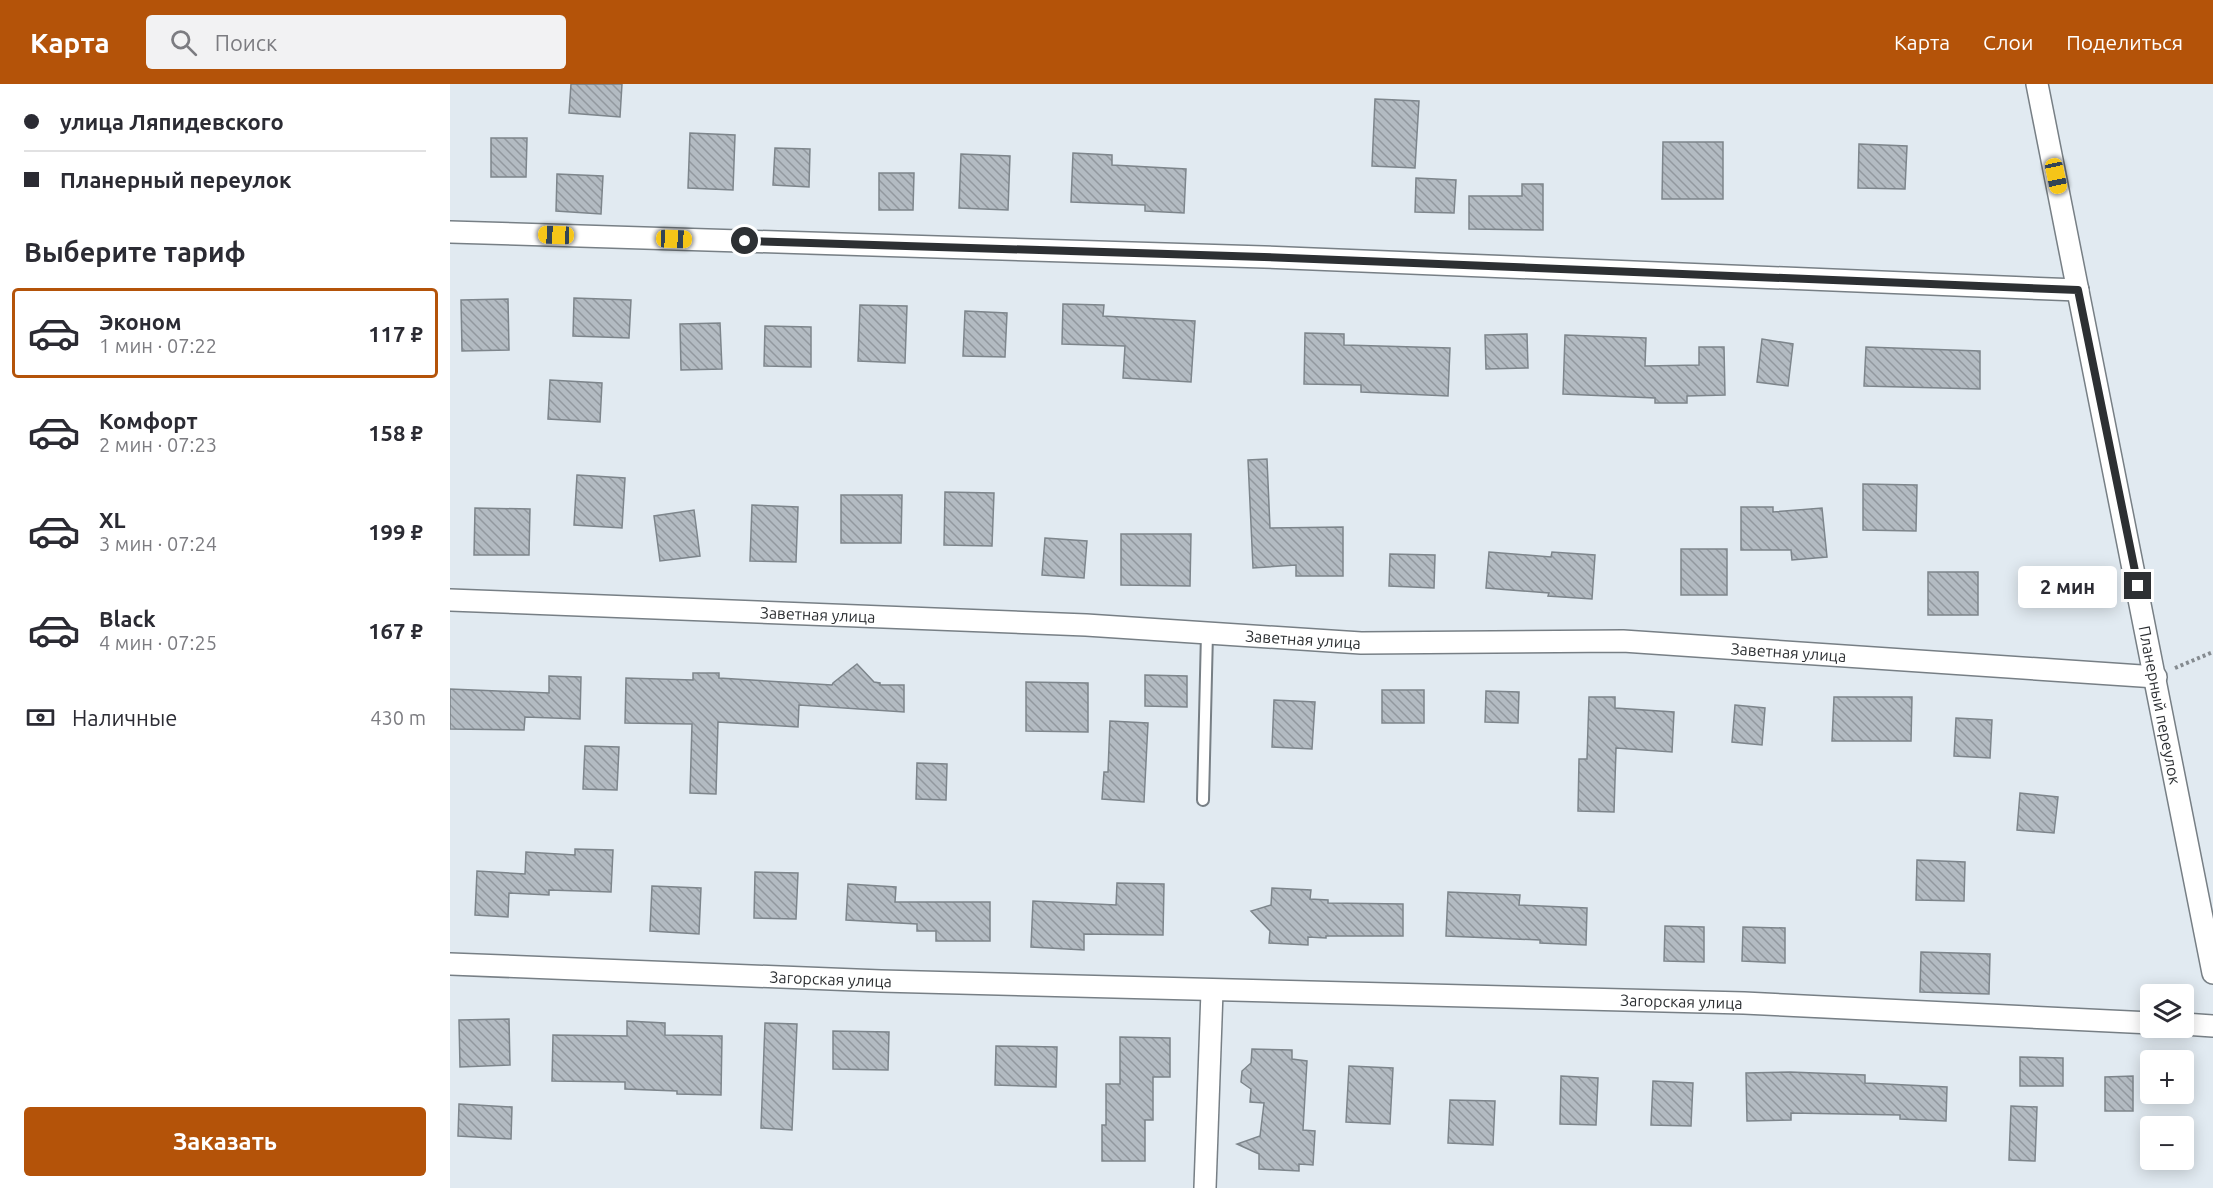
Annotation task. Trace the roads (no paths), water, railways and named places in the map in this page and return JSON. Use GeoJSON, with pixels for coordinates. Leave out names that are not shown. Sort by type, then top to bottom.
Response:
{"type":"FeatureCollection","features":[{"type":"Feature","properties":{"kind":"street","name":"Планерный переулок"},"geometry":{"type":"LineString","coordinates":[[2037,84],[2213,973]]}},
{"type":"Feature","properties":{"kind":"street"},"geometry":{"type":"LineString","coordinates":[[450,232],[1264,257],[2078,290]]}},
{"type":"Feature","properties":{"kind":"street","name":"Заветная улица"},"geometry":{"type":"LineString","coordinates":[[450,600],[1086,625],[1361,643],[1623,641],[2156,677]]}},
{"type":"Feature","properties":{"kind":"street","name":"Загорская улица"},"geometry":{"type":"LineString","coordinates":[[450,964],[893,982],[1744,1003],[2140,1022]]}},
{"type":"Feature","properties":{"kind":"street"},"geometry":{"type":"LineString","coordinates":[[1205,1188],[1212,991]]}},
{"type":"Feature","properties":{"kind":"street"},"geometry":{"type":"LineString","coordinates":[[2194,1025],[2213,1026]]}},
{"type":"Feature","properties":{"kind":"lane"},"geometry":{"type":"LineString","coordinates":[[1203,800],[1207,633]]}}]}
